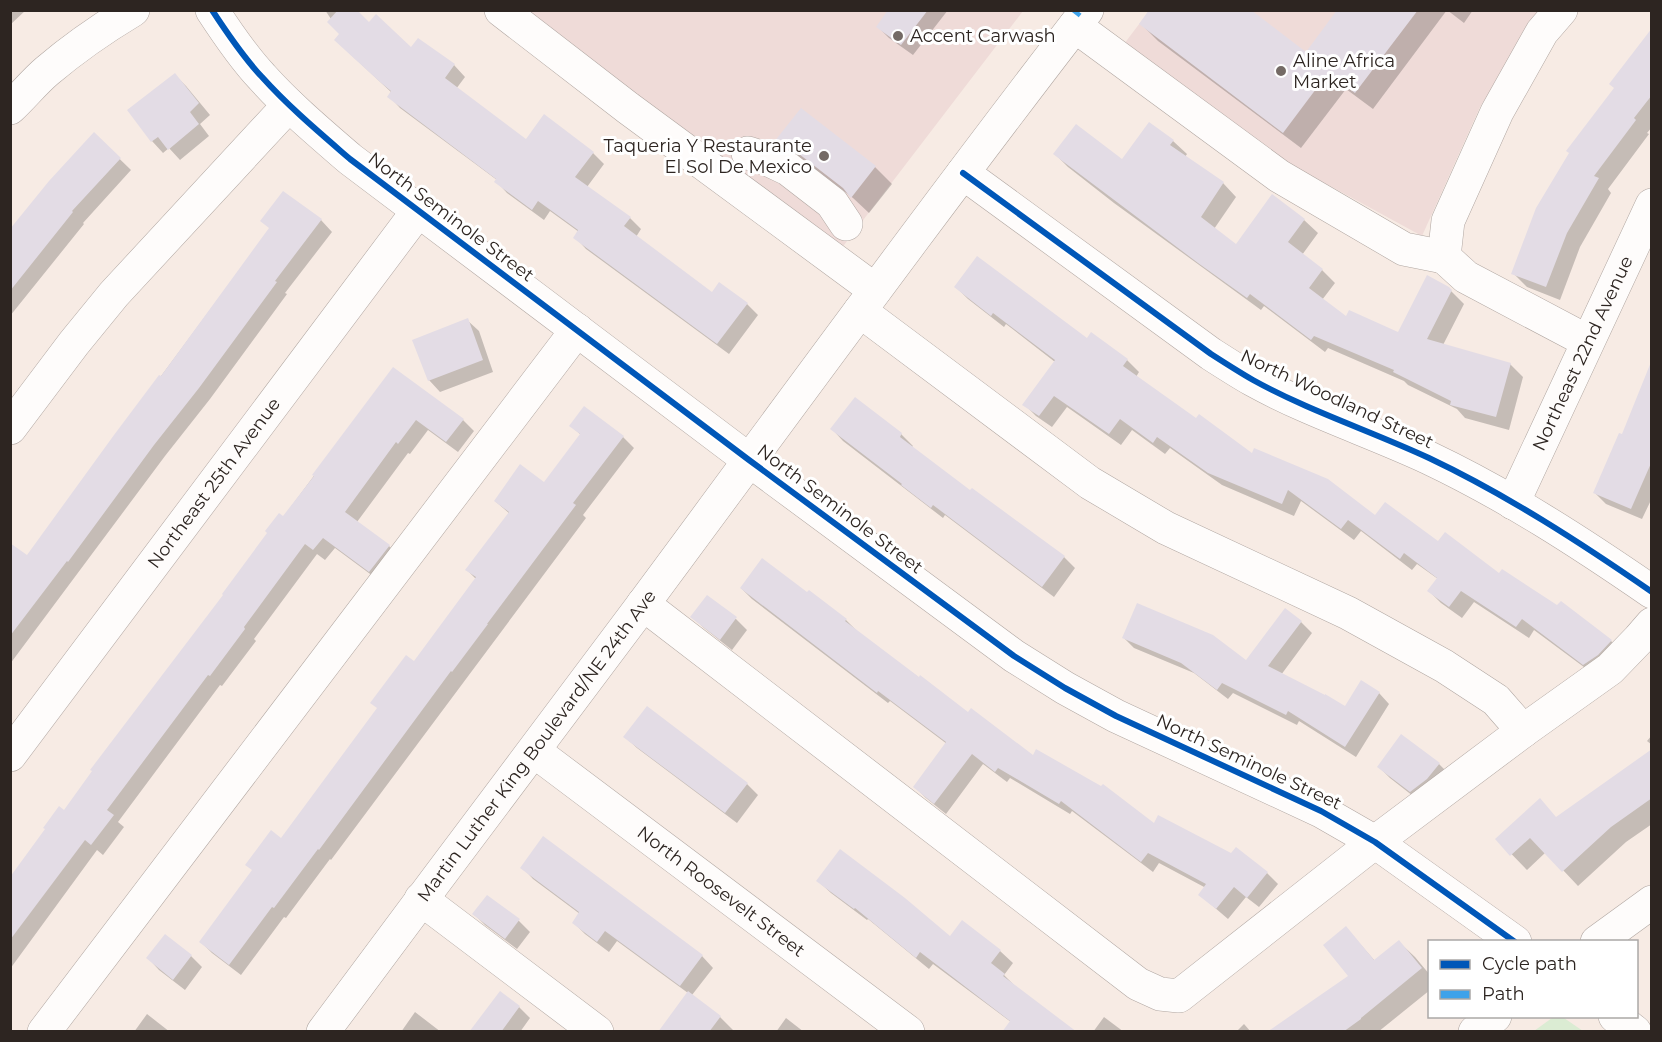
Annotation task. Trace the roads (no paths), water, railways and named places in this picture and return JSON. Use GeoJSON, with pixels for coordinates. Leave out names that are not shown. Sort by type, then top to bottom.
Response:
{"type":"FeatureCollection","features":[{"type":"Feature","properties":{"kind":"street"},"geometry":{"type":"LineString","coordinates":[[10,108],[46,72],[77,47],[133,10]]}},
{"type":"Feature","properties":{"kind":"street","name":"North Seminole Street"},"geometry":{"type":"LineString","coordinates":[[212,10],[234,43],[261,76],[289,105],[350,159],[749,460],[1014,656],[1116,716],[1322,811],[1376,842],[1512,940]]}},
{"type":"Feature","properties":{"kind":"street"},"geometry":{"type":"LineString","coordinates":[[501,10],[638,115],[1090,483],[1166,528],[1348,613],[1444,666],[1496,700],[1523,731]]}},
{"type":"Feature","properties":{"kind":"street"},"geometry":{"type":"LineString","coordinates":[[1444,257],[1448,221],[1497,112],[1542,32],[1561,10]]}},
{"type":"Feature","properties":{"kind":"street"},"geometry":{"type":"LineString","coordinates":[[1081,18],[1279,176],[1404,249],[1444,257],[1466,277],[1587,341]]}},
{"type":"Feature","properties":{"kind":"street","name":"Martin Luther King Boulevard/NE 24th Ave"},"geometry":{"type":"LineString","coordinates":[[323,1032],[1081,18]]}},
{"type":"Feature","properties":{"kind":"street"},"geometry":{"type":"LineString","coordinates":[[10,428],[114,294],[289,105]]}},
{"type":"Feature","properties":{"kind":"street"},"geometry":{"type":"LineString","coordinates":[[748,153],[788,169],[832,203],[846,224]]}},
{"type":"Feature","properties":{"kind":"street","name":"North Woodland Street"},"geometry":{"type":"LineString","coordinates":[[963,173],[1211,354],[1254,380],[1430,459],[1512,503],[1560,531],[1652,592]]}},
{"type":"Feature","properties":{"kind":"street","name":"Northeast 22nd Avenue"},"geometry":{"type":"LineString","coordinates":[[1512,503],[1652,205]]}},
{"type":"Feature","properties":{"kind":"street","name":"Northeast 25th Avenue"},"geometry":{"type":"LineString","coordinates":[[10,755],[418,211]]}},
{"type":"Feature","properties":{"kind":"street"},"geometry":{"type":"LineString","coordinates":[[44,1032],[577,330]]}},
{"type":"Feature","properties":{"kind":"street"},"geometry":{"type":"LineString","coordinates":[[643,604],[1138,984],[1160,994],[1179,996],[1376,842],[1523,731],[1610,669],[1652,624]]}},
{"type":"Feature","properties":{"kind":"street","name":"North Roosevelt Street"},"geometry":{"type":"LineString","coordinates":[[534,751],[908,1032]]}},
{"type":"Feature","properties":{"kind":"street"},"geometry":{"type":"LineString","coordinates":[[421,899],[597,1032]]}},
{"type":"Feature","properties":{"kind":"street"},"geometry":{"type":"LineString","coordinates":[[1601,940],[1652,902]]}},
{"type":"Feature","properties":{"kind":"street"},"geometry":{"type":"LineString","coordinates":[[1475,1032],[1494,1018]]}},
{"type":"Feature","properties":{"kind":"street"},"geometry":{"type":"LineString","coordinates":[[1616,1018],[1635,1032]]}},
{"type":"Feature","properties":{"kind":"place","name":"Accent Carwash"},"geometry":{"type":"Point","coordinates":[898,36]}},
{"type":"Feature","properties":{"kind":"place","name":"Aline Africa Market"},"geometry":{"type":"Point","coordinates":[1281,71]}},
{"type":"Feature","properties":{"kind":"place","name":"Taqueria Y Restaurante El Sol De Mexico"},"geometry":{"type":"Point","coordinates":[824,156]}}]}
